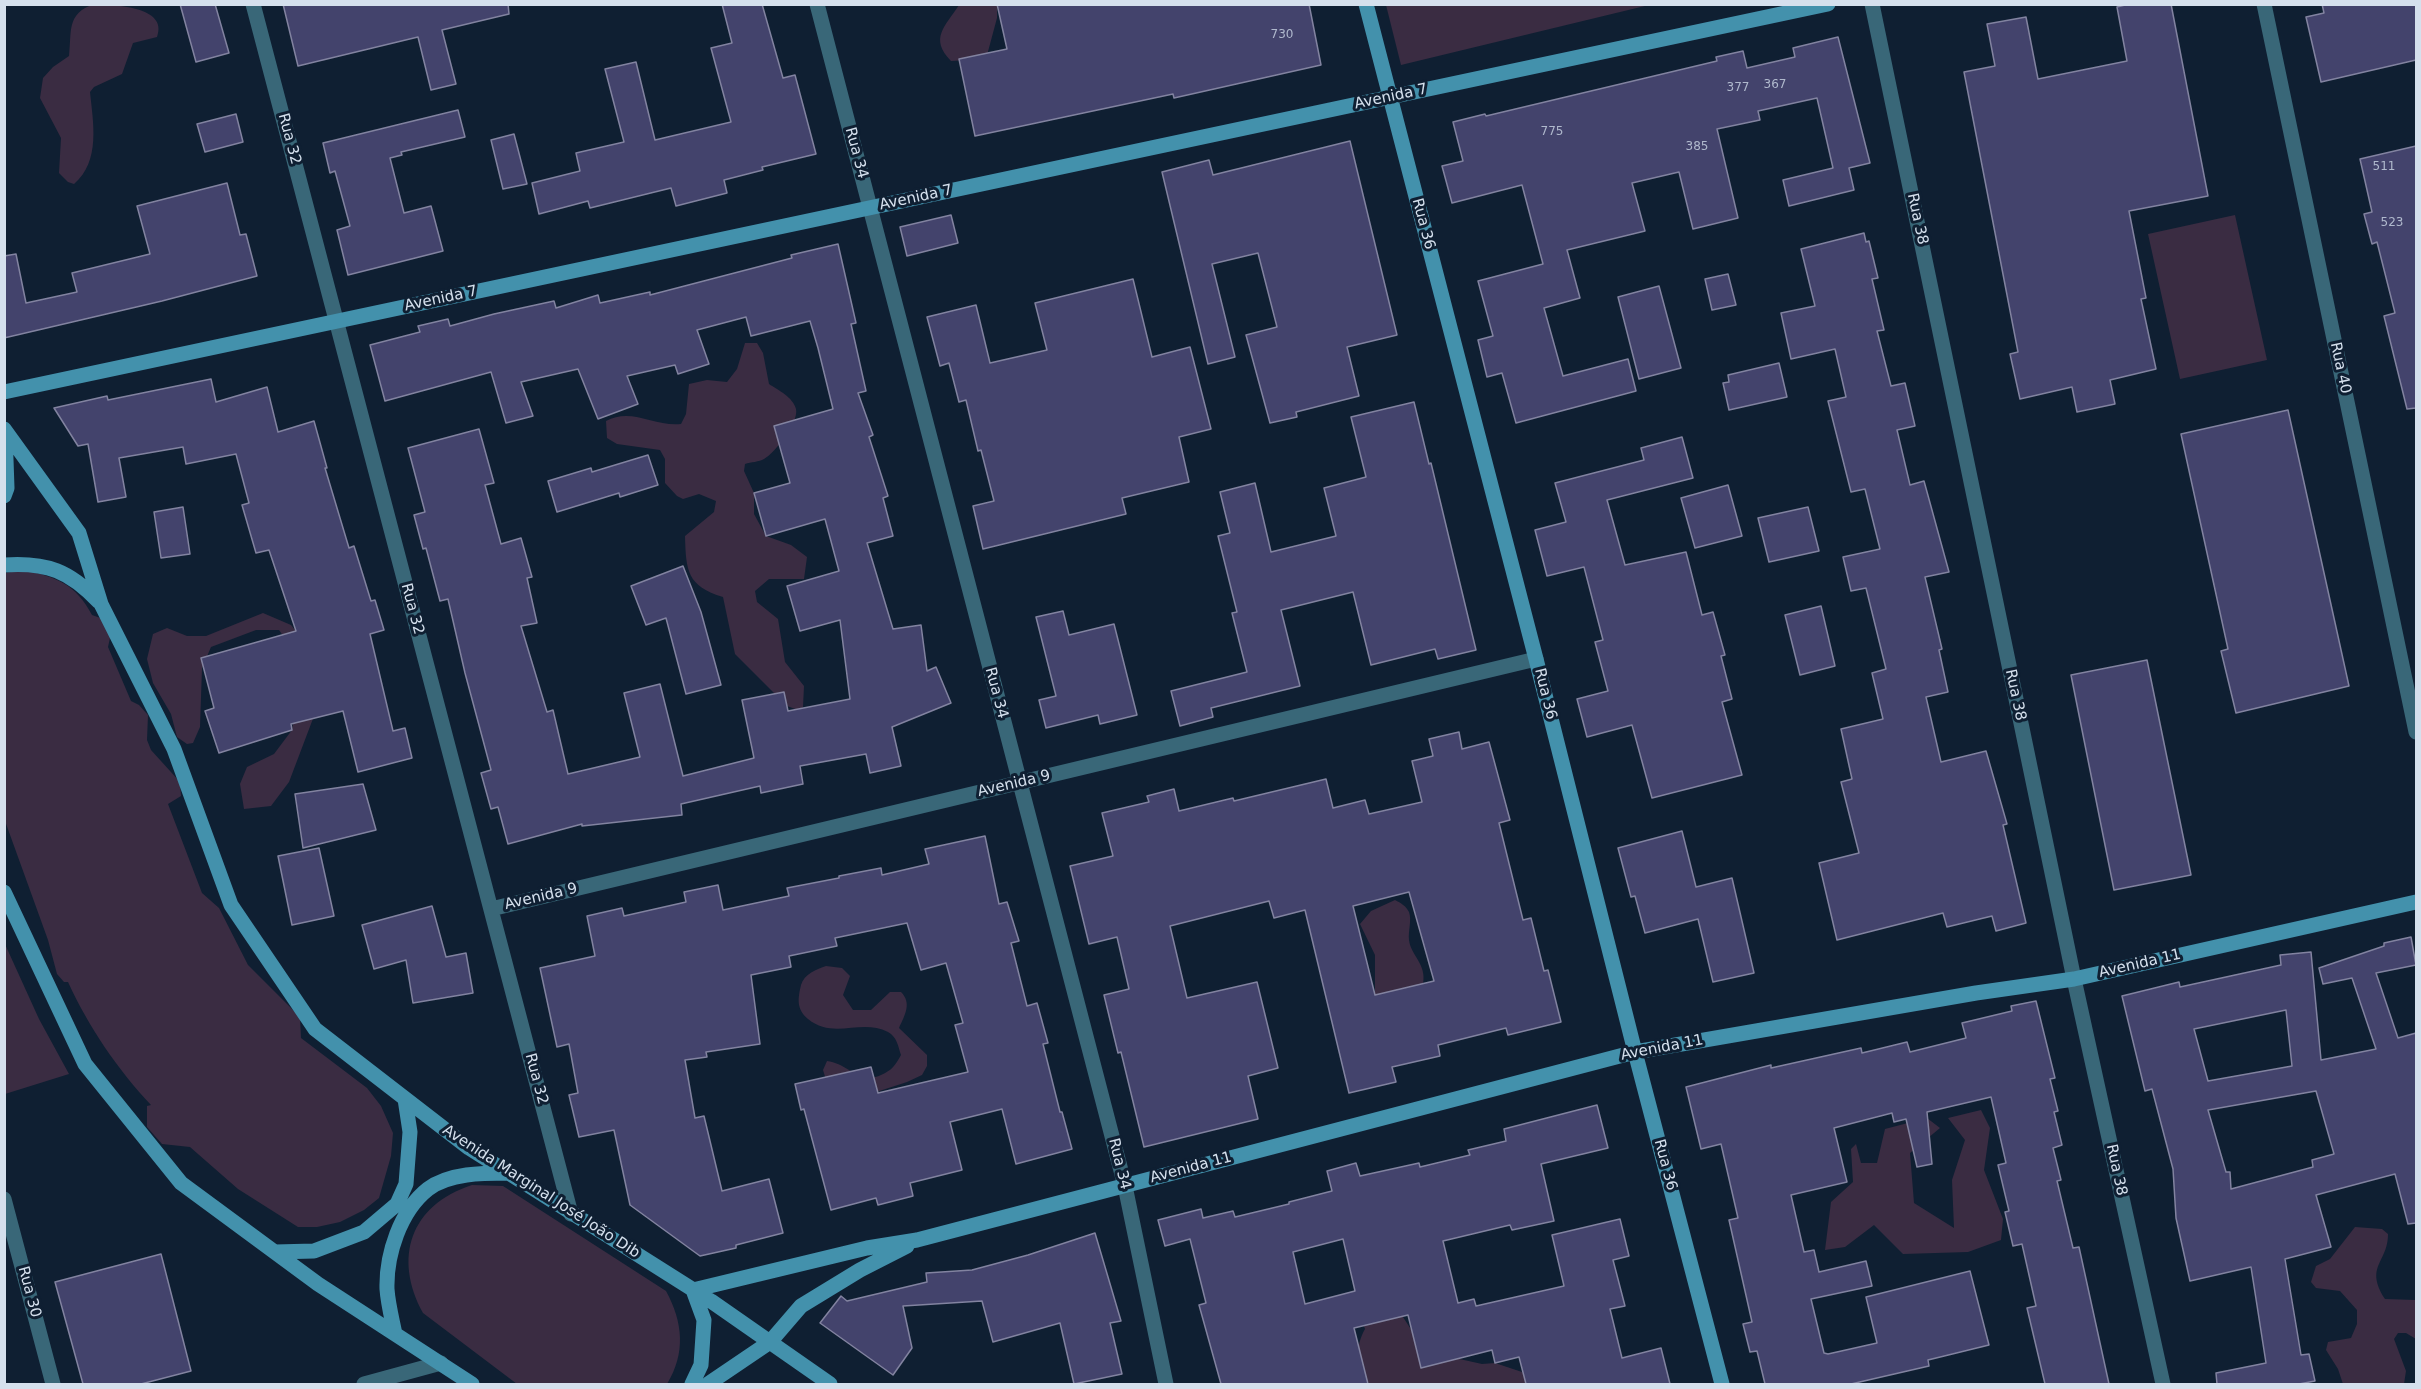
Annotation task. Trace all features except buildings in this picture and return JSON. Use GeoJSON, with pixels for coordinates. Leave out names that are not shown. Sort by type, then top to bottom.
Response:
{"type":"FeatureCollection","features":[{"type":"Feature","properties":{"kind":"street","name":"Rua 32"},"geometry":{"type":"LineString","coordinates":[[253,4],[571,1214]]}},
{"type":"Feature","properties":{"kind":"street","name":"Rua 34"},"geometry":{"type":"LineString","coordinates":[[817,4],[1125,1186],[1166,1384]]}},
{"type":"Feature","properties":{"kind":"street","name":"Rua 36"},"geometry":{"type":"LineString","coordinates":[[1366,4],[1722,1384]]}},
{"type":"Feature","properties":{"kind":"street","name":"Avenida 7"},"geometry":{"type":"LineString","coordinates":[[4,392],[1828,4]]}},
{"type":"Feature","properties":{"kind":"street","name":"Rua 38"},"geometry":{"type":"LineString","coordinates":[[1872,4],[2074,979],[2163,1384]]}},
{"type":"Feature","properties":{"kind":"street","name":"Rua 40"},"geometry":{"type":"LineString","coordinates":[[2264,4],[2416,732]]}},
{"type":"Feature","properties":{"kind":"street"},"geometry":{"type":"LineString","coordinates":[[4,496],[7,488],[5,429]]}},
{"type":"Feature","properties":{"kind":"street","name":"Avenida Marginal José João Dib"},"geometry":{"type":"LineString","coordinates":[[5,429],[79,533],[101,604],[174,749],[231,905],[315,1029],[469,1148],[693,1290],[830,1384]]}},
{"type":"Feature","properties":{"kind":"street"},"geometry":{"type":"LineString","coordinates":[[4,565],[30,563],[57,569],[82,584],[101,604]]}},
{"type":"Feature","properties":{"kind":"street","name":"Avenida 9"},"geometry":{"type":"LineString","coordinates":[[491,909],[1536,658]]}},
{"type":"Feature","properties":{"kind":"street"},"geometry":{"type":"LineString","coordinates":[[4,892],[85,1064],[181,1183],[318,1284],[472,1384]]}},
{"type":"Feature","properties":{"kind":"street","name":"Avenida 11"},"geometry":{"type":"LineString","coordinates":[[693,1290],[867,1248],[917,1240],[1635,1052],[1976,993],[2074,979],[2416,902]]}},
{"type":"Feature","properties":{"kind":"street"},"geometry":{"type":"LineString","coordinates":[[275,1252],[314,1251],[364,1232],[397,1204],[406,1184],[410,1132],[405,1099]]}},
{"type":"Feature","properties":{"kind":"street"},"geometry":{"type":"LineString","coordinates":[[395,1334],[387,1289],[390,1252],[409,1211],[428,1189],[453,1178],[486,1173],[508,1173]]}},
{"type":"Feature","properties":{"kind":"street","name":"Rua 30"},"geometry":{"type":"LineString","coordinates":[[4,1199],[7,1220],[53,1384]]}},
{"type":"Feature","properties":{"kind":"street","name":"Avenida 11"},"geometry":{"type":"LineString","coordinates":[[708,1384],[770,1341],[801,1306],[860,1270],[917,1240]]}},
{"type":"Feature","properties":{"kind":"street"},"geometry":{"type":"LineString","coordinates":[[692,1384],[701,1365],[704,1320],[693,1290]]}},
{"type":"Feature","properties":{"kind":"street"},"geometry":{"type":"LineString","coordinates":[[364,1384],[441,1363]]}},
{"type":"Feature","properties":{"kind":"shaded area"},"geometry":{"type":"Polygon","coordinates":[[[94,4],[137,9],[155,19],[159,27],[157,37],[133,43],[122,74],[94,87],[90,92],[93,128],[92,153],[83,175],[74,184],[68,182],[59,173],[61,138],[40,98],[43,78],[53,67],[69,56],[72,24],[75,18],[85,8],[94,4]]]}},
{"type":"Feature","properties":{"kind":"shaded area"},"geometry":{"type":"Polygon","coordinates":[[[1386,4],[1649,5],[1401,65],[1386,4]]]}},
{"type":"Feature","properties":{"kind":"shaded area"},"geometry":{"type":"Polygon","coordinates":[[[959,5],[997,5],[997,18],[986,59],[951,61],[944,53],[940,39],[945,26],[959,5]]]}},
{"type":"Feature","properties":{"kind":"shaded area"},"geometry":{"type":"Polygon","coordinates":[[[2235,215],[2267,360],[2180,379],[2148,234],[2235,215]]]}},
{"type":"Feature","properties":{"kind":"shaded area"},"geometry":{"type":"Polygon","coordinates":[[[745,343],[757,343],[763,353],[769,384],[789,397],[796,409],[794,421],[780,444],[764,459],[745,464],[744,471],[754,493],[754,514],[766,536],[791,545],[807,557],[804,579],[769,579],[755,591],[757,602],[778,619],[785,662],[804,686],[803,707],[798,710],[787,706],[735,654],[723,597],[702,588],[691,576],[686,559],[685,536],[714,512],[716,501],[699,494],[683,499],[677,496],[665,483],[665,459],[660,450],[617,444],[607,438],[606,421],[615,417],[625,416],[681,424],[686,414],[689,384],[707,380],[727,382],[737,369],[745,343]]]}},
{"type":"Feature","properties":{"kind":"shaded area"},"geometry":{"type":"Polygon","coordinates":[[[24,570],[55,579],[72,589],[86,604],[92,615],[106,620],[112,629],[108,647],[131,701],[139,705],[148,715],[147,740],[151,750],[180,782],[181,796],[168,804],[202,893],[219,908],[248,965],[300,1017],[301,1038],[367,1088],[381,1106],[393,1133],[391,1156],[379,1198],[364,1210],[340,1222],[317,1227],[298,1227],[238,1189],[190,1147],[162,1144],[147,1127],[147,1106],[151,1105],[105,1047],[68,982],[64,982],[57,974],[48,940],[5,821],[5,573],[24,570]]]}},
{"type":"Feature","properties":{"kind":"shaded area"},"geometry":{"type":"Polygon","coordinates":[[[263,613],[291,625],[304,641],[314,716],[289,782],[271,806],[244,809],[240,784],[247,767],[274,754],[292,730],[299,681],[294,651],[279,630],[256,630],[211,647],[202,668],[200,727],[193,743],[187,744],[177,737],[171,714],[153,683],[147,659],[153,634],[167,628],[187,636],[206,636],[263,613]]]}},
{"type":"Feature","properties":{"kind":"shaded area"},"geometry":{"type":"Polygon","coordinates":[[[1395,900],[1409,912],[1410,946],[1424,977],[1423,984],[1384,999],[1375,995],[1375,955],[1360,924],[1371,911],[1395,900]]]}},
{"type":"Feature","properties":{"kind":"shaded area"},"geometry":{"type":"Polygon","coordinates":[[[4,942],[39,1019],[69,1074],[5,1094],[4,942]]]}},
{"type":"Feature","properties":{"kind":"shaded area"},"geometry":{"type":"Polygon","coordinates":[[[826,966],[842,968],[850,976],[843,995],[853,1010],[871,1010],[890,992],[901,992],[907,1005],[899,1028],[927,1055],[927,1066],[922,1075],[864,1096],[827,1083],[823,1070],[827,1061],[860,1075],[873,1077],[891,1069],[901,1055],[895,1039],[888,1032],[868,1027],[828,1028],[818,1025],[804,1015],[799,1003],[801,985],[811,972],[826,966]]]}},
{"type":"Feature","properties":{"kind":"shaded area"},"geometry":{"type":"Polygon","coordinates":[[[1981,1110],[1990,1128],[1984,1170],[2003,1219],[2001,1240],[1968,1252],[1903,1254],[1874,1225],[1845,1247],[1825,1250],[1831,1202],[1853,1182],[1851,1149],[1856,1144],[1861,1163],[1877,1163],[1885,1129],[1927,1118],[1940,1128],[1910,1153],[1914,1203],[1954,1228],[1952,1180],[1965,1140],[1948,1118],[1981,1110]]]}},
{"type":"Feature","properties":{"kind":"shaded area"},"geometry":{"type":"Polygon","coordinates":[[[472,1185],[503,1186],[666,1291],[676,1314],[680,1338],[677,1361],[667,1384],[517,1384],[423,1313],[414,1293],[409,1273],[409,1254],[413,1236],[421,1220],[434,1206],[451,1194],[472,1185]]]}},
{"type":"Feature","properties":{"kind":"shaded area"},"geometry":{"type":"Polygon","coordinates":[[[2355,1227],[2382,1229],[2388,1234],[2385,1252],[2377,1272],[2379,1288],[2385,1299],[2416,1300],[2416,1339],[2406,1333],[2398,1333],[2394,1339],[2406,1371],[2404,1384],[2343,1384],[2338,1369],[2326,1350],[2328,1342],[2351,1338],[2357,1324],[2357,1310],[2340,1291],[2316,1288],[2311,1282],[2316,1266],[2330,1259],[2355,1227]]]}},
{"type":"Feature","properties":{"kind":"shaded area"},"geometry":{"type":"Polygon","coordinates":[[[1401,1314],[1416,1337],[1455,1358],[1482,1364],[1495,1363],[1522,1372],[1533,1384],[1370,1384],[1361,1372],[1358,1358],[1364,1326],[1374,1315],[1401,1314]]]}}]}
